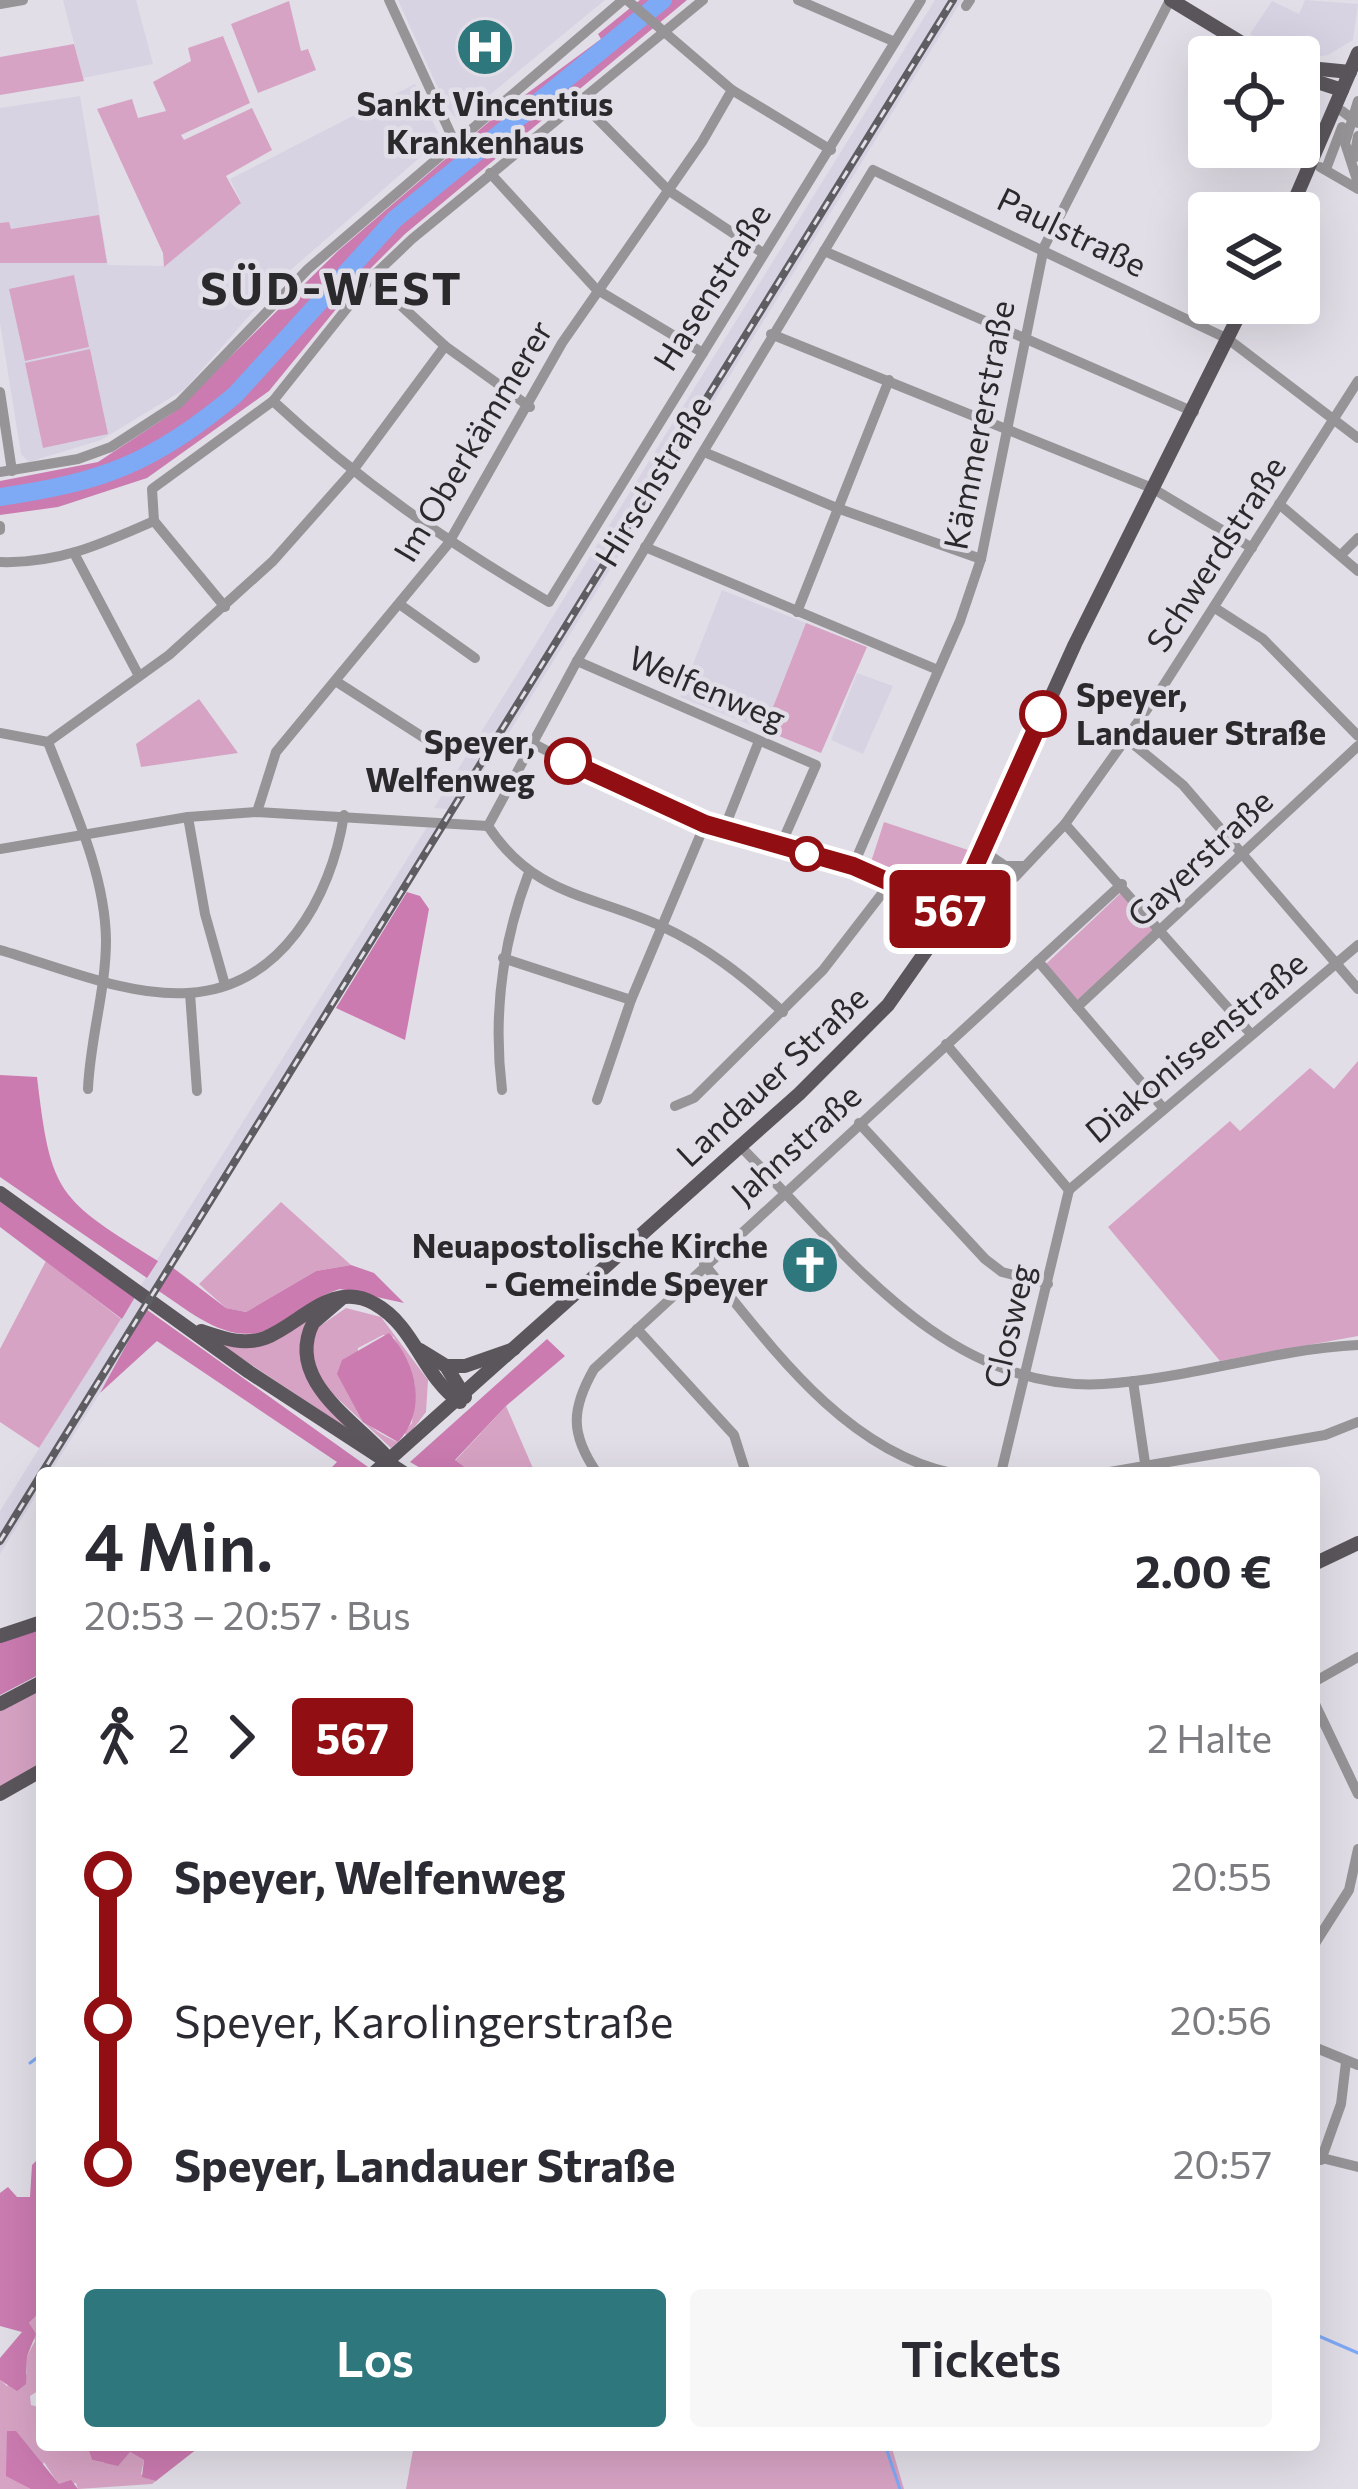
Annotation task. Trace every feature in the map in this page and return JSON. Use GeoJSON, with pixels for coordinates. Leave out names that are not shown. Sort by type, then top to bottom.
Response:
{"type":"FeatureCollection","features":[{"type":"Feature","properties":{"kind":"main road"},"geometry":{"type":"LineString","coordinates":[[1170,0],[1230,36]]}},
{"type":"Feature","properties":{"kind":"main road"},"geometry":{"type":"LineString","coordinates":[[1320,68],[1358,49]]}},
{"type":"Feature","properties":{"kind":"main road"},"geometry":{"type":"LineString","coordinates":[[1297,192],[1342,90],[1356,78],[1358,49]]}},
{"type":"Feature","properties":{"kind":"main road"},"geometry":{"type":"LineString","coordinates":[[1320,71],[1356,78]]}},
{"type":"Feature","properties":{"kind":"main road"},"geometry":{"type":"LineString","coordinates":[[1320,80],[1342,90]]}},
{"type":"Feature","properties":{"kind":"main road","name":"Landauer Straße"},"geometry":{"type":"LineString","coordinates":[[381,1467],[462,1400],[863,1033],[916,971],[955,911],[1152,488],[1235,324]]}},
{"type":"Feature","properties":{"kind":"main road"},"geometry":{"type":"LineString","coordinates":[[0,1193],[388,1467]]}},
{"type":"Feature","properties":{"kind":"main road"},"geometry":{"type":"LineString","coordinates":[[184,1326],[233,1341],[253,1341],[314,1306],[343,1298],[377,1305],[419,1349],[446,1366],[465,1366],[524,1344]]}},
{"type":"Feature","properties":{"kind":"main road"},"geometry":{"type":"LineString","coordinates":[[343,1298],[309,1332],[310,1373],[390,1467]]}},
{"type":"Feature","properties":{"kind":"main road"},"geometry":{"type":"LineString","coordinates":[[419,1349],[438,1384],[462,1400]]}},
{"type":"Feature","properties":{"kind":"main road"},"geometry":{"type":"LineString","coordinates":[[446,1366],[462,1400]]}},
{"type":"Feature","properties":{"kind":"main road"},"geometry":{"type":"LineString","coordinates":[[429,1429],[438,1384]]}},
{"type":"Feature","properties":{"kind":"main road"},"geometry":{"type":"LineString","coordinates":[[1320,1561],[1358,1543]]}},
{"type":"Feature","properties":{"kind":"main road"},"geometry":{"type":"LineString","coordinates":[[0,1636],[36,1624]]}},
{"type":"Feature","properties":{"kind":"main road"},"geometry":{"type":"LineString","coordinates":[[0,1704],[36,1685]]}},
{"type":"Feature","properties":{"kind":"main road"},"geometry":{"type":"LineString","coordinates":[[0,1794],[36,1773]]}},
{"type":"Feature","properties":{"kind":"street"},"geometry":{"type":"LineString","coordinates":[[0,4],[23,0]]}},
{"type":"Feature","properties":{"kind":"street"},"geometry":{"type":"LineString","coordinates":[[389,0],[454,141]]}},
{"type":"Feature","properties":{"kind":"street"},"geometry":{"type":"LineString","coordinates":[[225,607],[154,521],[152,489],[273,401],[371,278],[490,173],[704,0]]}},
{"type":"Feature","properties":{"kind":"street"},"geometry":{"type":"LineString","coordinates":[[798,0],[895,42]]}},
{"type":"Feature","properties":{"kind":"street","name":"Hasenstraße"},"geometry":{"type":"LineString","coordinates":[[448,544],[549,602],[921,0]]}},
{"type":"Feature","properties":{"kind":"street","name":"Kämmererstraße"},"geometry":{"type":"LineString","coordinates":[[853,866],[981,559],[1044,247],[1170,0]]}},
{"type":"Feature","properties":{"kind":"street"},"geometry":{"type":"LineString","coordinates":[[0,392],[6,472],[111,447],[179,403],[308,269],[454,141],[629,3],[732,90],[831,150]]}},
{"type":"Feature","properties":{"kind":"street","name":"Im Oberkämmerer"},"geometry":{"type":"LineString","coordinates":[[257,812],[276,752],[402,606],[448,544],[596,289],[732,90]]}},
{"type":"Feature","properties":{"kind":"street"},"geometry":{"type":"LineString","coordinates":[[579,100],[668,190],[763,253]]}},
{"type":"Feature","properties":{"kind":"street"},"geometry":{"type":"LineString","coordinates":[[1327,170],[1352,147],[1358,101]]}},
{"type":"Feature","properties":{"kind":"street"},"geometry":{"type":"LineString","coordinates":[[1327,170],[1352,147]]}},
{"type":"Feature","properties":{"kind":"street"},"geometry":{"type":"LineString","coordinates":[[1327,170],[1352,147]]}},
{"type":"Feature","properties":{"kind":"street","name":"Paulstraße"},"geometry":{"type":"LineString","coordinates":[[873,170],[1044,247],[1228,339],[1358,438]]}},
{"type":"Feature","properties":{"kind":"street","name":"Hirschstraße"},"geometry":{"type":"LineString","coordinates":[[488,826],[644,547],[873,170]]}},
{"type":"Feature","properties":{"kind":"street"},"geometry":{"type":"LineString","coordinates":[[490,173],[596,289],[703,353]]}},
{"type":"Feature","properties":{"kind":"street"},"geometry":{"type":"LineString","coordinates":[[824,251],[1193,412]]}},
{"type":"Feature","properties":{"kind":"street"},"geometry":{"type":"LineString","coordinates":[[371,278],[445,346],[530,407]]}},
{"type":"Feature","properties":{"kind":"street"},"geometry":{"type":"LineString","coordinates":[[771,334],[1152,488],[1252,548]]}},
{"type":"Feature","properties":{"kind":"street"},"geometry":{"type":"LineString","coordinates":[[0,733],[48,742],[225,607],[351,473],[445,346]]}},
{"type":"Feature","properties":{"kind":"street"},"geometry":{"type":"LineString","coordinates":[[797,612],[889,380]]}},
{"type":"Feature","properties":{"kind":"street","name":"Schwerdstraße"},"geometry":{"type":"LineString","coordinates":[[965,890],[1005,880],[1026,866],[1065,824],[1215,608],[1358,381]]}},
{"type":"Feature","properties":{"kind":"street"},"geometry":{"type":"LineString","coordinates":[[273,401],[351,473],[448,544]]}},
{"type":"Feature","properties":{"kind":"street"},"geometry":{"type":"LineString","coordinates":[[704,452],[837,508],[981,559]]}},
{"type":"Feature","properties":{"kind":"street"},"geometry":{"type":"LineString","coordinates":[[1279,504],[1358,571]]}},
{"type":"Feature","properties":{"kind":"street"},"geometry":{"type":"LineString","coordinates":[[0,562],[37,564],[75,555],[154,521]]}},
{"type":"Feature","properties":{"kind":"street"},"geometry":{"type":"LineString","coordinates":[[1341,555],[1358,538]]}},
{"type":"Feature","properties":{"kind":"street"},"geometry":{"type":"LineString","coordinates":[[644,547],[938,670]]}},
{"type":"Feature","properties":{"kind":"street"},"geometry":{"type":"LineString","coordinates":[[75,555],[140,676]]}},
{"type":"Feature","properties":{"kind":"street"},"geometry":{"type":"LineString","coordinates":[[402,606],[475,658]]}},
{"type":"Feature","properties":{"kind":"street"},"geometry":{"type":"LineString","coordinates":[[1215,608],[1263,640],[1358,736]]}},
{"type":"Feature","properties":{"kind":"street","name":"Welfenweg"},"geometry":{"type":"LineString","coordinates":[[577,662],[816,765],[780,847]]}},
{"type":"Feature","properties":{"kind":"street"},"geometry":{"type":"LineString","coordinates":[[337,682],[429,741]]}},
{"type":"Feature","properties":{"kind":"street"},"geometry":{"type":"LineString","coordinates":[[1127,739],[1183,785],[1358,989]]}},
{"type":"Feature","properties":{"kind":"street"},"geometry":{"type":"LineString","coordinates":[[724,829],[759,741]]}},
{"type":"Feature","properties":{"kind":"street"},"geometry":{"type":"LineString","coordinates":[[48,742],[83,836],[105,914],[103,978],[90,1041],[88,1089]]}},
{"type":"Feature","properties":{"kind":"street"},"geometry":{"type":"LineString","coordinates":[[534,744],[705,824],[853,866],[955,911]]}},
{"type":"Feature","properties":{"kind":"street","name":"Gayerstraße"},"geometry":{"type":"LineString","coordinates":[[1077,1007],[1358,746]]}},
{"type":"Feature","properties":{"kind":"street"},"geometry":{"type":"LineString","coordinates":[[0,849],[188,817],[257,812],[488,826],[528,875],[662,926],[741,974],[783,1012]]}},
{"type":"Feature","properties":{"kind":"street"},"geometry":{"type":"LineString","coordinates":[[0,950],[103,978],[190,993],[225,986],[263,966],[290,944],[332,871],[344,815]]}},
{"type":"Feature","properties":{"kind":"street"},"geometry":{"type":"LineString","coordinates":[[188,817],[225,986]]}},
{"type":"Feature","properties":{"kind":"street"},"geometry":{"type":"LineString","coordinates":[[597,1100],[631,1000],[705,824]]}},
{"type":"Feature","properties":{"kind":"street"},"geometry":{"type":"LineString","coordinates":[[1065,824],[1251,1034]]}},
{"type":"Feature","properties":{"kind":"street"},"geometry":{"type":"LineString","coordinates":[[980,858],[1026,866]]}},
{"type":"Feature","properties":{"kind":"street"},"geometry":{"type":"LineString","coordinates":[[980,858],[1005,880]]}},
{"type":"Feature","properties":{"kind":"street"},"geometry":{"type":"LineString","coordinates":[[502,1090],[498,1019],[503,958],[528,875]]}},
{"type":"Feature","properties":{"kind":"street"},"geometry":{"type":"LineString","coordinates":[[675,1106],[694,1098],[824,970],[891,883]]}},
{"type":"Feature","properties":{"kind":"street","name":"Jahnstraße"},"geometry":{"type":"LineString","coordinates":[[594,1467],[577,1438],[576,1400],[594,1369],[1121,884]]}},
{"type":"Feature","properties":{"kind":"street","name":"Diakonissenstraße"},"geometry":{"type":"LineString","coordinates":[[1069,1190],[1358,945]]}},
{"type":"Feature","properties":{"kind":"street"},"geometry":{"type":"LineString","coordinates":[[503,958],[631,1000]]}},
{"type":"Feature","properties":{"kind":"street"},"geometry":{"type":"LineString","coordinates":[[1038,961],[1164,1109]]}},
{"type":"Feature","properties":{"kind":"street"},"geometry":{"type":"LineString","coordinates":[[190,993],[197,1091]]}},
{"type":"Feature","properties":{"kind":"street"},"geometry":{"type":"LineString","coordinates":[[946,1044],[1069,1190]]}},
{"type":"Feature","properties":{"kind":"street"},"geometry":{"type":"LineString","coordinates":[[859,1123],[985,1259],[1002,1273],[1048,1284]]}},
{"type":"Feature","properties":{"kind":"street"},"geometry":{"type":"LineString","coordinates":[[739,1145],[872,1286],[916,1320],[1026,1377],[1084,1384],[1133,1381],[1357,1350]]}},
{"type":"Feature","properties":{"kind":"street","name":"Closweg"},"geometry":{"type":"LineString","coordinates":[[1003,1467],[1069,1190]]}},
{"type":"Feature","properties":{"kind":"street"},"geometry":{"type":"LineString","coordinates":[[704,1264],[833,1411],[884,1449],[918,1467]]}},
{"type":"Feature","properties":{"kind":"street"},"geometry":{"type":"LineString","coordinates":[[637,1329],[734,1435],[744,1467]]}},
{"type":"Feature","properties":{"kind":"street"},"geometry":{"type":"LineString","coordinates":[[1133,1381],[1145,1463]]}},
{"type":"Feature","properties":{"kind":"street"},"geometry":{"type":"LineString","coordinates":[[1129,1467],[1325,1436],[1358,1422]]}},
{"type":"Feature","properties":{"kind":"street"},"geometry":{"type":"LineString","coordinates":[[1320,1679],[1358,1658]]}},
{"type":"Feature","properties":{"kind":"street"},"geometry":{"type":"LineString","coordinates":[[1320,1715],[1358,1794]]}},
{"type":"Feature","properties":{"kind":"street"},"geometry":{"type":"LineString","coordinates":[[1320,1936],[1349,1890],[1358,1850]]}},
{"type":"Feature","properties":{"kind":"street"},"geometry":{"type":"LineString","coordinates":[[1320,2050],[1352,2063],[1342,2104],[1320,2154]]}},
{"type":"Feature","properties":{"kind":"street"},"geometry":{"type":"LineString","coordinates":[[1320,2158],[1358,2168]]}},
{"type":"Feature","properties":{"kind":"shaded area"},"geometry":{"type":"Polygon","coordinates":[[[63,0],[136,0],[153,64],[83,78],[63,0]]]}},
{"type":"Feature","properties":{"kind":"shaded area","name":"Sankt Vincentius Krankenhaus"},"geometry":{"type":"Polygon","coordinates":[[[398,0],[605,0],[458,121],[446,106],[398,0]]]}},
{"type":"Feature","properties":{"kind":"shaded area"},"geometry":{"type":"Polygon","coordinates":[[[640,0],[687,0],[405,234],[364,275],[269,391],[147,478],[58,507],[0,515],[0,481],[98,462],[174,412],[339,250],[491,120],[601,39],[598,34],[640,0]]]}},
{"type":"Feature","properties":{"kind":"shaded area"},"geometry":{"type":"Polygon","coordinates":[[[935,0],[962,0],[517,720],[457,810],[434,808],[935,0]]]}},
{"type":"Feature","properties":{"kind":"shaded area"},"geometry":{"type":"Polygon","coordinates":[[[1305,0],[1358,4],[1353,40],[1320,56],[1320,36],[1250,34],[1272,1],[1299,14],[1305,0]]]}},
{"type":"Feature","properties":{"kind":"shaded area"},"geometry":{"type":"Polygon","coordinates":[[[289,1],[301,51],[308,49],[316,70],[258,93],[231,24],[289,1]]]}},
{"type":"Feature","properties":{"kind":"shaded area"},"geometry":{"type":"Polygon","coordinates":[[[223,36],[250,103],[181,135],[184,140],[252,108],[272,150],[226,176],[241,203],[164,267],[163,253],[97,109],[132,99],[138,118],[166,111],[153,82],[191,61],[188,48],[223,36]]]}},
{"type":"Feature","properties":{"kind":"shaded area"},"geometry":{"type":"Polygon","coordinates":[[[74,44],[84,81],[0,95],[0,57],[74,44]]]}},
{"type":"Feature","properties":{"kind":"shaded area"},"geometry":{"type":"Polygon","coordinates":[[[415,84],[441,139],[285,275],[185,389],[101,440],[29,462],[21,454],[0,323],[0,108],[80,96],[108,265],[164,266],[241,202],[230,179],[415,84]]]}},
{"type":"Feature","properties":{"kind":"shaded area"},"geometry":{"type":"Polygon","coordinates":[[[99,215],[107,263],[0,263],[0,223],[9,222],[11,229],[99,215]]]}},
{"type":"Feature","properties":{"kind":"shaded area"},"geometry":{"type":"Polygon","coordinates":[[[74,275],[89,347],[25,361],[9,289],[74,275]]]}},
{"type":"Feature","properties":{"kind":"shaded area"},"geometry":{"type":"Polygon","coordinates":[[[90,349],[108,434],[43,448],[25,363],[90,349]]]}},
{"type":"Feature","properties":{"kind":"shaded area"},"geometry":{"type":"Polygon","coordinates":[[[722,590],[806,623],[764,730],[680,697],[722,590]]]}},
{"type":"Feature","properties":{"kind":"shaded area"},"geometry":{"type":"Polygon","coordinates":[[[806,623],[867,647],[821,753],[764,730],[806,623]]]}},
{"type":"Feature","properties":{"kind":"shaded area"},"geometry":{"type":"Polygon","coordinates":[[[857,673],[893,686],[863,754],[831,740],[857,673]]]}},
{"type":"Feature","properties":{"kind":"shaded area"},"geometry":{"type":"Polygon","coordinates":[[[199,699],[238,753],[141,767],[136,744],[199,699]]]}},
{"type":"Feature","properties":{"kind":"shaded area"},"geometry":{"type":"Polygon","coordinates":[[[884,822],[971,851],[952,893],[871,862],[884,822]]]}},
{"type":"Feature","properties":{"kind":"shaded area"},"geometry":{"type":"Polygon","coordinates":[[[427,827],[445,829],[157,1290],[54,1467],[36,1467],[36,1496],[0,1554],[0,1511],[427,827]]]}},
{"type":"Feature","properties":{"kind":"shaded area"},"geometry":{"type":"Polygon","coordinates":[[[1123,891],[1157,929],[1076,1001],[1046,964],[1123,891]]]}},
{"type":"Feature","properties":{"kind":"shaded area"},"geometry":{"type":"Polygon","coordinates":[[[407,892],[420,896],[429,909],[405,1040],[336,1008],[407,892]]]}},
{"type":"Feature","properties":{"kind":"shaded area"},"geometry":{"type":"Polygon","coordinates":[[[1358,1061],[1358,1336],[1220,1361],[1108,1227],[1230,1121],[1240,1131],[1310,1068],[1334,1089],[1358,1061]]]}},
{"type":"Feature","properties":{"kind":"shaded area"},"geometry":{"type":"Polygon","coordinates":[[[0,1075],[37,1077],[48,1147],[65,1190],[98,1222],[158,1261],[147,1278],[0,1177],[0,1075]]]}},
{"type":"Feature","properties":{"kind":"shaded area"},"geometry":{"type":"Polygon","coordinates":[[[0,1200],[135,1297],[122,1319],[0,1227],[0,1200]]]}},
{"type":"Feature","properties":{"kind":"shaded area"},"geometry":{"type":"Polygon","coordinates":[[[281,1202],[351,1265],[316,1271],[246,1312],[226,1308],[199,1284],[281,1202]]]}},
{"type":"Feature","properties":{"kind":"shaded area"},"geometry":{"type":"Polygon","coordinates":[[[46,1261],[121,1319],[39,1448],[0,1422],[0,1349],[46,1261]]]}},
{"type":"Feature","properties":{"kind":"shaded area"},"geometry":{"type":"Polygon","coordinates":[[[351,1265],[374,1273],[404,1303],[340,1289],[266,1331],[250,1334],[202,1320],[157,1290],[172,1267],[226,1308],[246,1312],[316,1271],[351,1265]]]}},
{"type":"Feature","properties":{"kind":"shaded area"},"geometry":{"type":"Polygon","coordinates":[[[346,1308],[381,1317],[428,1380],[426,1412],[407,1437],[404,1432],[412,1423],[415,1385],[394,1337],[383,1335],[358,1348],[358,1405],[371,1426],[398,1442],[391,1448],[324,1386],[310,1356],[317,1328],[346,1308]]]}},
{"type":"Feature","properties":{"kind":"shaded area"},"geometry":{"type":"Polygon","coordinates":[[[146,1309],[368,1467],[332,1467],[337,1462],[157,1341],[100,1393],[146,1309]]]}},
{"type":"Feature","properties":{"kind":"shaded area"},"geometry":{"type":"Polygon","coordinates":[[[318,1310],[301,1357],[365,1440],[220,1344],[318,1310]]]}},
{"type":"Feature","properties":{"kind":"shaded area"},"geometry":{"type":"Polygon","coordinates":[[[389,1333],[407,1359],[415,1388],[413,1416],[398,1442],[363,1422],[337,1374],[342,1360],[389,1333]]]}},
{"type":"Feature","properties":{"kind":"shaded area"},"geometry":{"type":"Polygon","coordinates":[[[547,1339],[565,1356],[506,1406],[455,1460],[464,1467],[419,1467],[410,1462],[547,1339]]]}},
{"type":"Feature","properties":{"kind":"shaded area"},"geometry":{"type":"Polygon","coordinates":[[[506,1406],[532,1467],[464,1467],[455,1461],[506,1406]]]}},
{"type":"Feature","properties":{"kind":"shaded area"},"geometry":{"type":"Polygon","coordinates":[[[36,1628],[36,1676],[0,1695],[0,1639],[36,1628]]]}},
{"type":"Feature","properties":{"kind":"shaded area"},"geometry":{"type":"Polygon","coordinates":[[[36,1690],[36,1766],[0,1787],[0,1711],[36,1690]]]}},
{"type":"Feature","properties":{"kind":"shaded area"},"geometry":{"type":"Polygon","coordinates":[[[36,2161],[36,2316],[29,2323],[36,2334],[27,2356],[26,2384],[17,2391],[0,2380],[0,2358],[22,2332],[0,2326],[0,2193],[8,2187],[17,2197],[30,2197],[36,2161]]]}},
{"type":"Feature","properties":{"kind":"shaded area"},"geometry":{"type":"Polygon","coordinates":[[[36,2316],[36,2392],[30,2396],[31,2405],[36,2406],[36,2451],[89,2451],[92,2460],[104,2463],[130,2452],[144,2460],[141,2474],[156,2481],[78,2489],[76,2483],[59,2485],[44,2462],[31,2489],[0,2489],[0,2380],[7,2386],[27,2374],[27,2356],[35,2341],[29,2323],[36,2316]]]}},
{"type":"Feature","properties":{"kind":"shaded area"},"geometry":{"type":"Polygon","coordinates":[[[7,2431],[16,2431],[59,2484],[71,2480],[78,2489],[31,2489],[6,2476],[7,2431]]]}},
{"type":"Feature","properties":{"kind":"shaded area"},"geometry":{"type":"Polygon","coordinates":[[[89,2451],[194,2451],[156,2481],[142,2477],[144,2460],[130,2452],[118,2466],[92,2460],[89,2451]]]}},
{"type":"Feature","properties":{"kind":"shaded area"},"geometry":{"type":"Polygon","coordinates":[[[413,2451],[893,2451],[904,2489],[406,2489],[413,2451]]]}},
{"type":"Feature","properties":{"kind":"waterway"},"geometry":{"type":"LineString","coordinates":[[0,497],[69,484],[126,466],[206,418],[235,395],[395,219],[663,0]]}},
{"type":"Feature","properties":{"kind":"waterway"},"geometry":{"type":"LineString","coordinates":[[30,2063],[36,2058]]}},
{"type":"Feature","properties":{"kind":"waterway"},"geometry":{"type":"LineString","coordinates":[[1320,2337],[1358,2353]]}},
{"type":"Feature","properties":{"kind":"waterway"},"geometry":{"type":"LineString","coordinates":[[887,2451],[900,2489]]}},
{"type":"Feature","properties":{"kind":"railway"},"geometry":{"type":"LineString","coordinates":[[46,1467],[953,0]]}},
{"type":"Feature","properties":{"kind":"railway"},"geometry":{"type":"LineString","coordinates":[[0,1541],[36,1483]]}},
{"type":"Feature","properties":{"kind":"bus line","name":"567"},"geometry":{"type":"LineString","coordinates":[[568,761],[705,824],[853,866],[955,911],[1043,714]]}},
{"type":"Feature","properties":{"kind":"place","name":"Sankt Vincentius Krankenhaus"},"geometry":{"type":"Point","coordinates":[485,47]}},
{"type":"Feature","properties":{"kind":"place","name":"Speyer, Landauer Straße"},"geometry":{"type":"Point","coordinates":[1043,714]}},
{"type":"Feature","properties":{"kind":"place","name":"Speyer, Welfenweg"},"geometry":{"type":"Point","coordinates":[568,761]}},
{"type":"Feature","properties":{"kind":"place","name":"Neuapostolische Kirche - Gemeinde Speyer"},"geometry":{"type":"Point","coordinates":[810,1265]}},
{"type":"Feature","properties":{"kind":"district","name":"SÜD-WEST"},"geometry":{"type":"Point","coordinates":[332,289]}}]}
